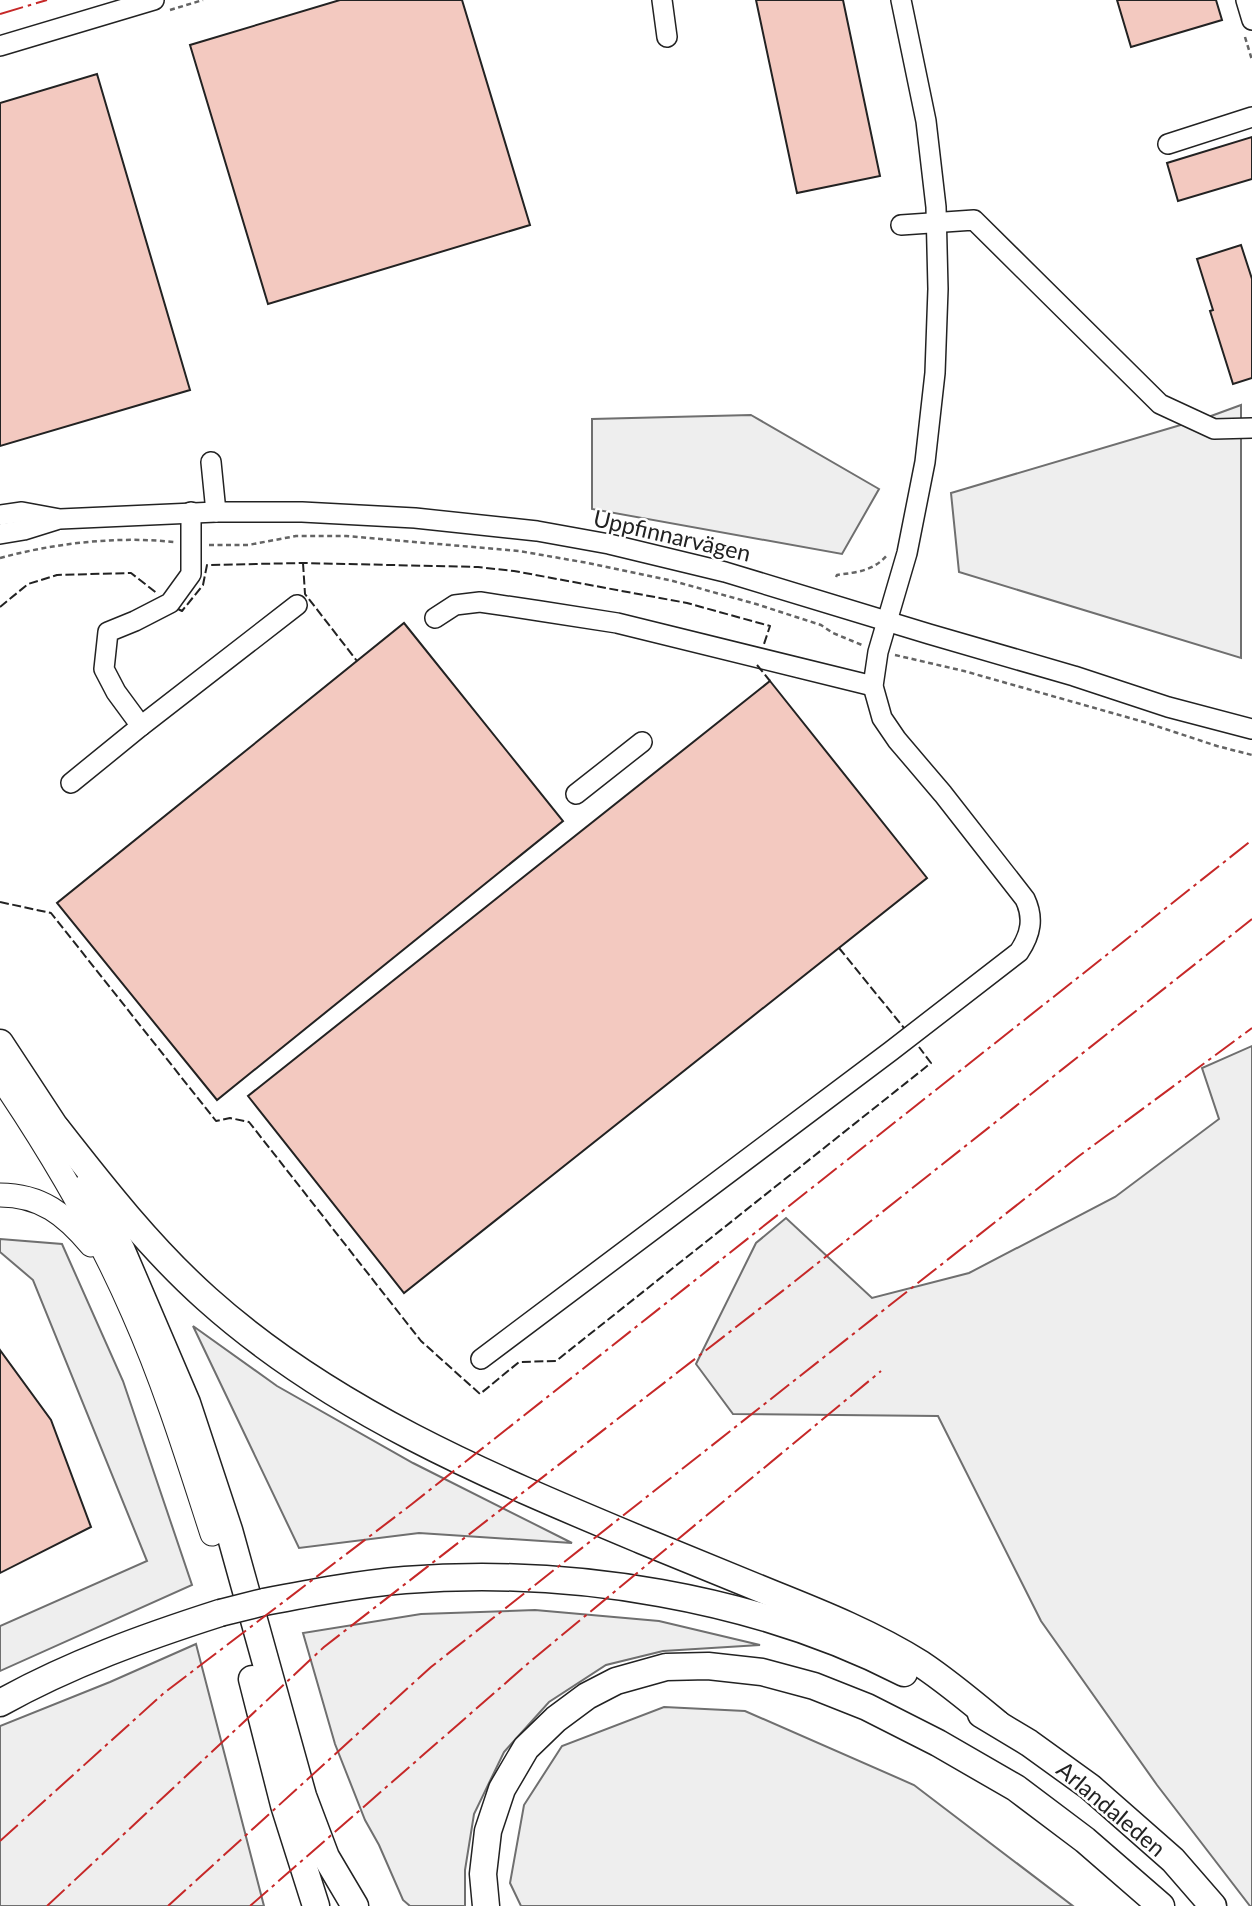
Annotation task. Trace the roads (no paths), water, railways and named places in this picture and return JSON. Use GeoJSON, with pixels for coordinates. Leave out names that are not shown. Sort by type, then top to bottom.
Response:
{"type":"FeatureCollection","features":[{"type":"Feature","properties":{"kind":"highway"},"geometry":{"type":"LineString","coordinates":[[0,1042],[57,1129],[88,1184],[122,1251],[187,1403],[229,1530],[303,1796],[326,1857],[355,1906]]}},
{"type":"Feature","properties":{"kind":"highway"},"geometry":{"type":"LineString","coordinates":[[57,1129],[96,1179],[206,1299],[251,1336],[344,1399],[416,1441],[500,1480],[824,1615],[883,1643],[920,1664],[998,1723]]}},
{"type":"Feature","properties":{"kind":"highway"},"geometry":{"type":"LineString","coordinates":[[212,1534],[232,1598],[284,1805],[316,1906]]}},
{"type":"Feature","properties":{"kind":"highway"},"geometry":{"type":"LineString","coordinates":[[0,1703],[94,1658],[151,1635],[220,1613],[346,1586],[456,1578],[559,1581],[643,1591],[731,1609],[830,1640],[891,1667],[998,1723]]}},
{"type":"Feature","properties":{"kind":"highway"},"geometry":{"type":"LineString","coordinates":[[486,1906],[483,1874],[488,1831],[502,1788],[526,1748],[556,1719],[587,1696],[616,1681],[666,1667],[708,1666],[762,1672],[814,1686],[867,1707],[938,1743],[1016,1788],[1085,1840],[1161,1906]]}},
{"type":"Feature","properties":{"kind":"highway","name":"Arlandaleden"},"geometry":{"type":"LineString","coordinates":[[998,1723],[1090,1787],[1173,1860],[1213,1906]]}},
{"type":"Feature","properties":{"kind":"main road"},"geometry":{"type":"LineString","coordinates":[[0,1077],[36,1130],[77,1199],[114,1271],[174,1417],[212,1534]]}},
{"type":"Feature","properties":{"kind":"main road"},"geometry":{"type":"LineString","coordinates":[[0,1195],[18,1195],[33,1199],[60,1214],[114,1271]]}},
{"type":"Feature","properties":{"kind":"street"},"geometry":{"type":"LineString","coordinates":[[0,46],[155,0]]}},
{"type":"Feature","properties":{"kind":"street"},"geometry":{"type":"LineString","coordinates":[[662,0],[667,37]]}},
{"type":"Feature","properties":{"kind":"street"},"geometry":{"type":"LineString","coordinates":[[481,1359],[891,1051],[1019,952],[1027,941],[1031,920],[1025,899],[897,740],[882,718],[873,686],[878,652],[908,552],[925,462],[935,373],[937,222],[926,121],[901,0]]}},
{"type":"Feature","properties":{"kind":"street"},"geometry":{"type":"LineString","coordinates":[[1246,0],[1252,20]]}},
{"type":"Feature","properties":{"kind":"street"},"geometry":{"type":"LineString","coordinates":[[1168,144],[1252,117]]}},
{"type":"Feature","properties":{"kind":"street"},"geometry":{"type":"LineString","coordinates":[[901,225],[974,220],[1160,404],[1214,429],[1252,428]]}},
{"type":"Feature","properties":{"kind":"street"},"geometry":{"type":"LineString","coordinates":[[211,462],[216,512]]}},
{"type":"Feature","properties":{"kind":"street","name":"Uppfinnarvägen"},"geometry":{"type":"LineString","coordinates":[[0,515],[22,512],[60,519],[191,512],[302,512],[415,518],[537,531],[673,558],[725,572],[1074,676],[1168,707],[1252,729]]}},
{"type":"Feature","properties":{"kind":"street"},"geometry":{"type":"LineString","coordinates":[[141,726],[116,692],[104,668],[107,632],[170,603],[191,574],[191,512]]}},
{"type":"Feature","properties":{"kind":"street","name":"Uppfinnarvägen"},"geometry":{"type":"LineString","coordinates":[[0,534],[60,519]]}},
{"type":"Feature","properties":{"kind":"street"},"geometry":{"type":"LineString","coordinates":[[435,618],[455,605],[480,603],[618,623],[873,686]]}},
{"type":"Feature","properties":{"kind":"street"},"geometry":{"type":"LineString","coordinates":[[71,783],[297,605]]}},
{"type":"Feature","properties":{"kind":"street"},"geometry":{"type":"LineString","coordinates":[[576,794],[642,742]]}}]}
